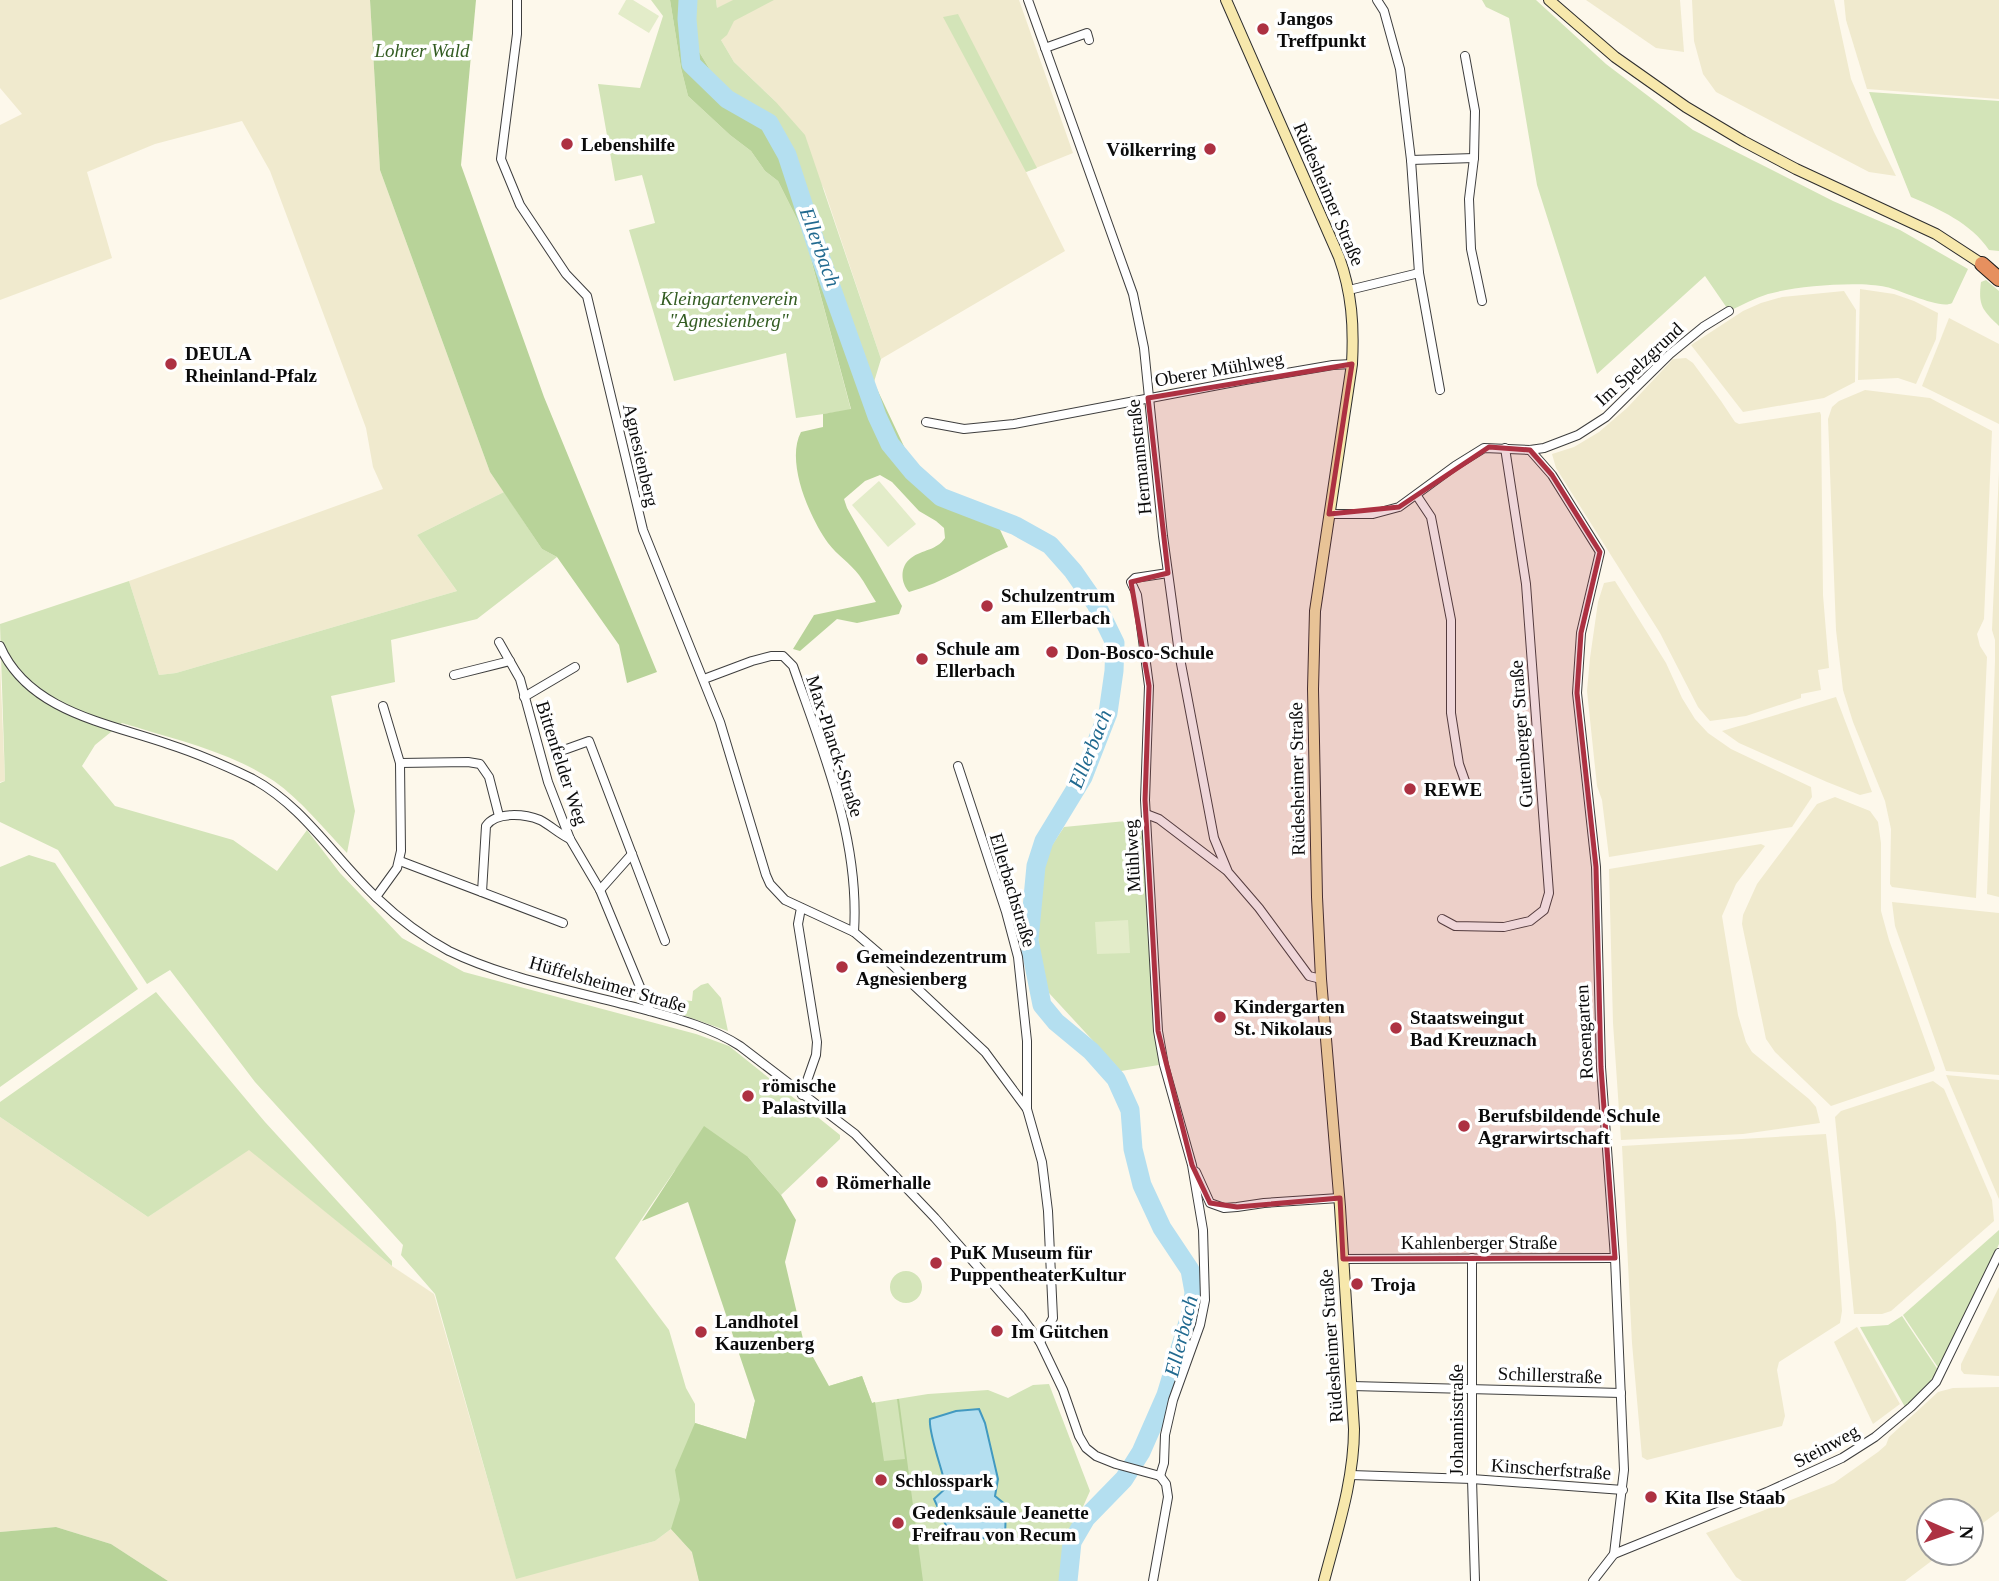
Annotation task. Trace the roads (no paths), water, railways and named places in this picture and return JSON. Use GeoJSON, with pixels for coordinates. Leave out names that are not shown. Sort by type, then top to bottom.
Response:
{"type":"FeatureCollection","features":[{"type":"Feature","properties":{"kind":"highway"},"geometry":{"type":"LineString","coordinates":[[1982,264],[1999,279]]}},
{"type":"Feature","properties":{"kind":"street","name":"Agnesienberg"},"geometry":{"type":"LineString","coordinates":[[517,0],[517,34],[501,159],[520,205],[566,274],[587,296],[643,530],[720,722],[766,876],[785,900],[854,932],[970,1036],[993,1061],[1027,1109]]}},
{"type":"Feature","properties":{"kind":"street","name":"Hermannstraße"},"geometry":{"type":"LineString","coordinates":[[1028,0],[1133,295],[1143,348],[1179,653],[1214,838],[1228,872]]}},
{"type":"Feature","properties":{"kind":"street","name":"Rüdesheimer Straße"},"geometry":{"type":"LineString","coordinates":[[1226,0],[1335,245],[1349,290],[1353,324],[1352,363],[1315,611],[1313,688],[1321,979],[1339,1198],[1354,1437],[1351,1475],[1324,1581]]}},
{"type":"Feature","properties":{"kind":"street"},"geometry":{"type":"LineString","coordinates":[[1377,0],[1384,11],[1400,69],[1411,160],[1419,273],[1440,390]]}},
{"type":"Feature","properties":{"kind":"street"},"geometry":{"type":"LineString","coordinates":[[1549,0],[1615,57],[1686,107],[1796,169],[1936,234],[1982,264]]}},
{"type":"Feature","properties":{"kind":"street"},"geometry":{"type":"LineString","coordinates":[[1045,48],[1087,33],[1089,40]]}},
{"type":"Feature","properties":{"kind":"street"},"geometry":{"type":"LineString","coordinates":[[1465,56],[1475,111],[1474,158],[1469,199],[1471,249],[1482,301]]}},
{"type":"Feature","properties":{"kind":"street"},"geometry":{"type":"LineString","coordinates":[[1411,160],[1474,158]]}},
{"type":"Feature","properties":{"kind":"street"},"geometry":{"type":"LineString","coordinates":[[1349,290],[1419,273]]}},
{"type":"Feature","properties":{"kind":"street","name":"Im Spelzgrund"},"geometry":{"type":"LineString","coordinates":[[1329,514],[1385,512],[1417,496],[1475,453],[1489,447],[1530,450],[1551,446],[1594,426],[1620,406],[1682,344],[1729,311]]}},
{"type":"Feature","properties":{"kind":"street","name":"Oberer Mühlweg"},"geometry":{"type":"LineString","coordinates":[[926,422],[956,428],[1014,424],[1148,397],[1352,363]]}},
{"type":"Feature","properties":{"kind":"street","name":"Gutenberger Straße"},"geometry":{"type":"LineString","coordinates":[[1442,919],[1455,926],[1504,927],[1523,924],[1544,910],[1549,893],[1526,584],[1505,448]]}},
{"type":"Feature","properties":{"kind":"street","name":"Rosengarten"},"geometry":{"type":"LineString","coordinates":[[1530,450],[1552,475],[1600,552],[1581,633],[1577,693],[1596,867],[1601,1054],[1621,1393],[1624,1471],[1614,1554]]}},
{"type":"Feature","properties":{"kind":"street"},"geometry":{"type":"LineString","coordinates":[[1417,496],[1431,517],[1451,620],[1451,713],[1459,764],[1465,781]]}},
{"type":"Feature","properties":{"kind":"street","name":"Mühlweg"},"geometry":{"type":"LineString","coordinates":[[1153,1581],[1168,1497],[1166,1484],[1160,1476],[1164,1463],[1165,1435],[1173,1400],[1200,1325],[1205,1300],[1203,1230],[1192,1165],[1164,1065],[1158,1031],[1146,814],[1149,686],[1137,595],[1131,582],[1135,578],[1168,573]]}},
{"type":"Feature","properties":{"kind":"street","name":"Bittenfelder Weg"},"geometry":{"type":"LineString","coordinates":[[499,642],[520,679],[548,782],[570,839],[600,890],[650,1011]]}},
{"type":"Feature","properties":{"kind":"street","name":"Hüffelsheimer Straße"},"geometry":{"type":"LineString","coordinates":[[0,646],[10,666],[23,681],[56,705],[208,759],[261,784],[306,821],[376,897],[432,941],[465,958],[650,1011],[727,1038],[855,1135],[935,1218],[1021,1316],[1040,1342],[1086,1448],[1096,1456],[1116,1464],[1160,1476]]}},
{"type":"Feature","properties":{"kind":"street","name":"Max-Planck-Straße"},"geometry":{"type":"LineString","coordinates":[[704,679],[771,656],[783,656],[793,666],[833,780],[844,823],[852,863],[856,907],[854,932]]}},
{"type":"Feature","properties":{"kind":"street"},"geometry":{"type":"LineString","coordinates":[[454,675],[510,661]]}},
{"type":"Feature","properties":{"kind":"street","name":"Bittenfelder Weg"},"geometry":{"type":"LineString","coordinates":[[524,697],[575,667]]}},
{"type":"Feature","properties":{"kind":"street"},"geometry":{"type":"LineString","coordinates":[[376,897],[400,861],[400,763],[383,706]]}},
{"type":"Feature","properties":{"kind":"street"},"geometry":{"type":"LineString","coordinates":[[561,751],[589,741],[665,941]]}},
{"type":"Feature","properties":{"kind":"street"},"geometry":{"type":"LineString","coordinates":[[400,763],[480,764],[489,777],[499,816]]}},
{"type":"Feature","properties":{"kind":"street","name":"Ellerbachstraße"},"geometry":{"type":"LineString","coordinates":[[958,766],[1018,957],[1027,1041],[1027,1109]]}},
{"type":"Feature","properties":{"kind":"street","name":"Hermannstraße"},"geometry":{"type":"LineString","coordinates":[[1146,814],[1159,819],[1228,872],[1259,908],[1309,976],[1321,979]]}},
{"type":"Feature","properties":{"kind":"street"},"geometry":{"type":"LineString","coordinates":[[482,892],[485,826],[491,819],[499,816],[538,820],[570,839]]}},
{"type":"Feature","properties":{"kind":"street"},"geometry":{"type":"LineString","coordinates":[[600,890],[632,854]]}},
{"type":"Feature","properties":{"kind":"street"},"geometry":{"type":"LineString","coordinates":[[400,861],[563,923]]}},
{"type":"Feature","properties":{"kind":"street"},"geometry":{"type":"LineString","coordinates":[[801,908],[798,924],[817,1042],[816,1055],[802,1095]]}},
{"type":"Feature","properties":{"kind":"street"},"geometry":{"type":"LineString","coordinates":[[1027,1109],[1043,1169],[1048,1211],[1053,1318],[1040,1342]]}},
{"type":"Feature","properties":{"kind":"street","name":"Mühlweg"},"geometry":{"type":"LineString","coordinates":[[1192,1165],[1210,1203],[1224,1208],[1339,1198]]}},
{"type":"Feature","properties":{"kind":"street","name":"Steinweg"},"geometry":{"type":"LineString","coordinates":[[1593,1581],[1614,1554],[1808,1475],[1875,1437],[1911,1408],[1936,1382],[1999,1253]]}},
{"type":"Feature","properties":{"kind":"street","name":"Johannisstraße"},"geometry":{"type":"LineString","coordinates":[[1472,1258],[1471,1388],[1475,1581]]}},
{"type":"Feature","properties":{"kind":"street","name":"Kahlenberger Straße"},"geometry":{"type":"LineString","coordinates":[[1343,1259],[1615,1258]]}},
{"type":"Feature","properties":{"kind":"street","name":"Schillerstraße"},"geometry":{"type":"LineString","coordinates":[[1352,1386],[1621,1393]]}},
{"type":"Feature","properties":{"kind":"street","name":"Kinscherfstraße"},"geometry":{"type":"LineString","coordinates":[[1351,1475],[1472,1479],[1623,1490]]}},
{"type":"Feature","properties":{"kind":"water"},"geometry":{"type":"Polygon","coordinates":[[[979,1409],[985,1423],[998,1479],[995,1496],[1006,1505],[1005,1539],[974,1538],[954,1543],[934,1499],[946,1488],[931,1433],[930,1419],[956,1411],[979,1409]]]}},
{"type":"Feature","properties":{"kind":"waterway","name":"Ellerbach"},"geometry":{"type":"LineString","coordinates":[[688,0],[691,64],[727,99],[769,123],[787,155],[877,416],[890,444],[913,472],[941,497],[1016,526],[1050,545],[1073,571],[1096,604],[1115,643],[1108,713],[1083,777],[1044,841],[1036,866],[1029,940],[1042,1005],[1056,1022],[1091,1051],[1116,1079],[1130,1110],[1133,1149],[1142,1185],[1162,1228],[1190,1270],[1194,1292],[1192,1309],[1166,1395],[1141,1452],[1124,1479],[1086,1518],[1072,1542],[1068,1581]]}},
{"type":"Feature","properties":{"kind":"place","name":"Jangos Treffpunkt"},"geometry":{"type":"Point","coordinates":[1263,29]}},
{"type":"Feature","properties":{"kind":"place","name":"Lebenshilfe"},"geometry":{"type":"Point","coordinates":[567,144]}},
{"type":"Feature","properties":{"kind":"place","name":"Völkerring"},"geometry":{"type":"Point","coordinates":[1210,149]}},
{"type":"Feature","properties":{"kind":"place","name":"DEULA Rheinland-Pfalz"},"geometry":{"type":"Point","coordinates":[171,364]}},
{"type":"Feature","properties":{"kind":"place","name":"Schulzentrum am Ellerbach"},"geometry":{"type":"Point","coordinates":[987,606]}},
{"type":"Feature","properties":{"kind":"place","name":"Don-Bosco-Schule"},"geometry":{"type":"Point","coordinates":[1052,652]}},
{"type":"Feature","properties":{"kind":"place","name":"Schule am Ellerbach"},"geometry":{"type":"Point","coordinates":[922,659]}},
{"type":"Feature","properties":{"kind":"place","name":"REWE"},"geometry":{"type":"Point","coordinates":[1410,789]}},
{"type":"Feature","properties":{"kind":"place","name":"Gemeindezentrum Agnesienberg"},"geometry":{"type":"Point","coordinates":[842,967]}},
{"type":"Feature","properties":{"kind":"place","name":"Kindergarten St. Nikolaus"},"geometry":{"type":"Point","coordinates":[1220,1017]}},
{"type":"Feature","properties":{"kind":"place","name":"Staatsweingut Bad Kreuznach"},"geometry":{"type":"Point","coordinates":[1396,1028]}},
{"type":"Feature","properties":{"kind":"place","name":"römische Palastvilla"},"geometry":{"type":"Point","coordinates":[748,1096]}},
{"type":"Feature","properties":{"kind":"place","name":"Berufsbildende Schule Agrarwirtschaft"},"geometry":{"type":"Point","coordinates":[1464,1126]}},
{"type":"Feature","properties":{"kind":"place","name":"Römerhalle"},"geometry":{"type":"Point","coordinates":[822,1182]}},
{"type":"Feature","properties":{"kind":"place","name":"PuK Museum für PuppentheaterKultur"},"geometry":{"type":"Point","coordinates":[936,1263]}},
{"type":"Feature","properties":{"kind":"place","name":"Troja"},"geometry":{"type":"Point","coordinates":[1357,1284]}},
{"type":"Feature","properties":{"kind":"place","name":"Im Gütchen"},"geometry":{"type":"Point","coordinates":[997,1331]}},
{"type":"Feature","properties":{"kind":"place","name":"Landhotel Kauzenberg"},"geometry":{"type":"Point","coordinates":[701,1332]}},
{"type":"Feature","properties":{"kind":"place","name":"Schlosspark"},"geometry":{"type":"Point","coordinates":[881,1480]}},
{"type":"Feature","properties":{"kind":"place","name":"Kita Ilse Staab"},"geometry":{"type":"Point","coordinates":[1651,1497]}},
{"type":"Feature","properties":{"kind":"place","name":"Gedenksäule Jeanette Freifrau von Recum"},"geometry":{"type":"Point","coordinates":[898,1523]}},
{"type":"Feature","properties":{"kind":"park label","name":"Lohrer Wald"},"geometry":{"type":"Point","coordinates":[422,50]}},
{"type":"Feature","properties":{"kind":"park label","name":"Kleingartenverein \"Agnesienberg\""},"geometry":{"type":"Point","coordinates":[729,309]}}]}
